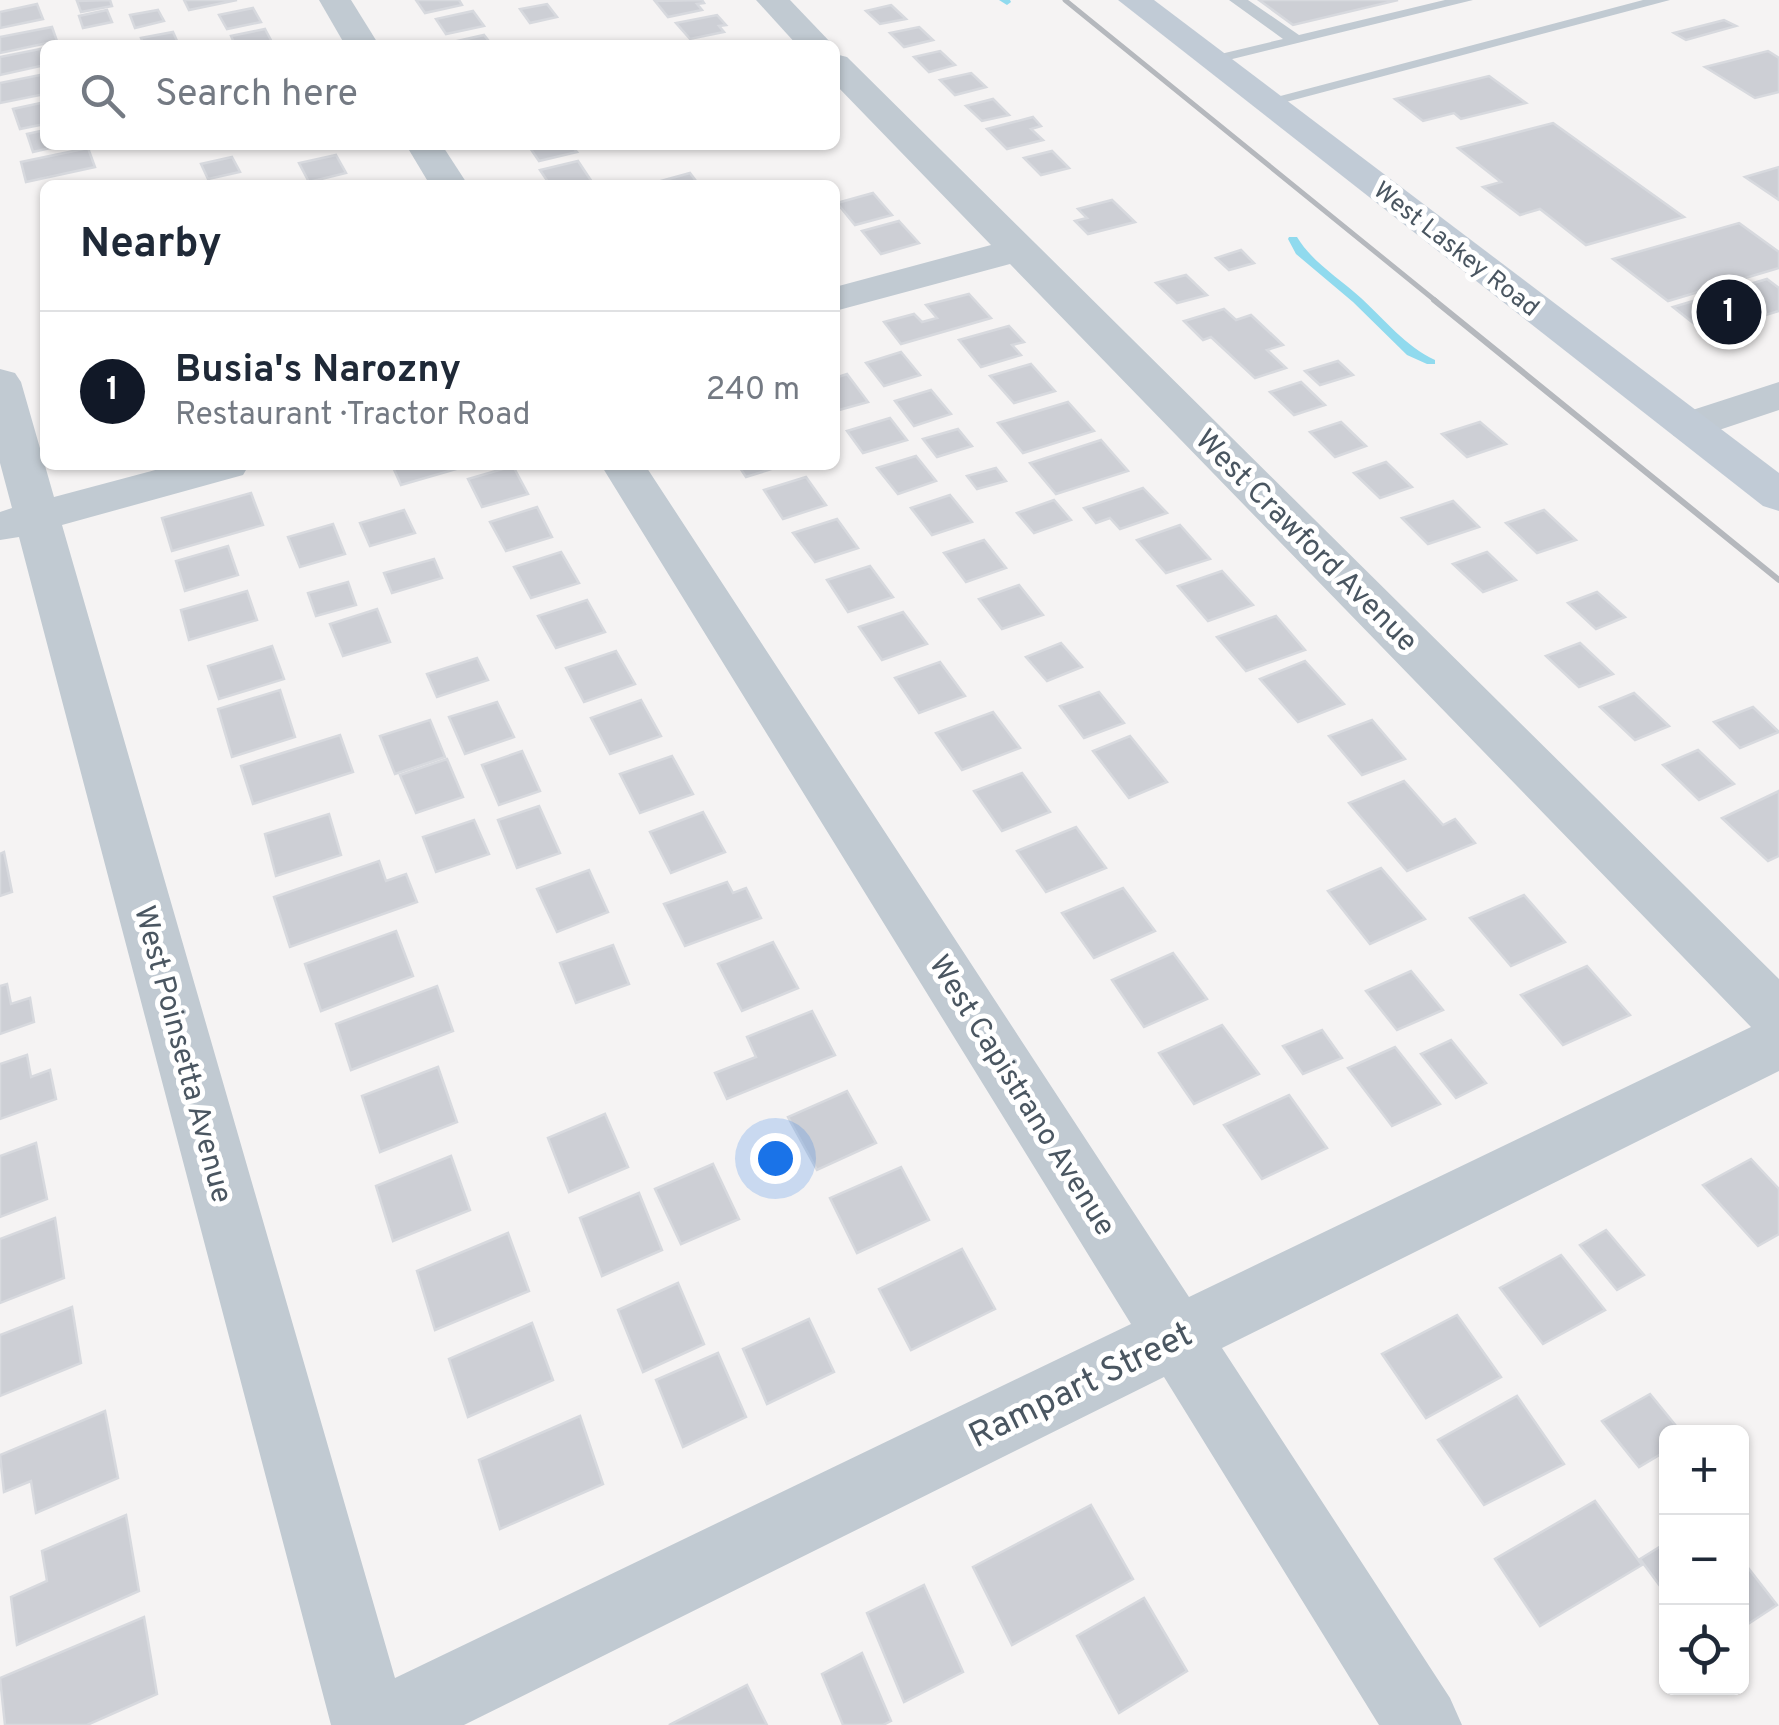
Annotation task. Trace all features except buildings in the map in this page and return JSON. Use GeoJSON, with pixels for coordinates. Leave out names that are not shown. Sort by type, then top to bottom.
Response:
{"type":"FeatureCollection","features":[{"type":"Feature","properties":{"kind":"main road","name":"West Laskey Road"},"geometry":{"type":"LineString","coordinates":[[1134,0],[1779,496]]}},
{"type":"Feature","properties":{"kind":"street"},"geometry":{"type":"LineString","coordinates":[[335,0],[359,40]]}},
{"type":"Feature","properties":{"kind":"street"},"geometry":{"type":"LineString","coordinates":[[772,0],[811,40]]}},
{"type":"Feature","properties":{"kind":"street","name":"West Crawford Avenue"},"geometry":{"type":"LineString","coordinates":[[840,69],[1779,1017]]}},
{"type":"Feature","properties":{"kind":"street"},"geometry":{"type":"LineString","coordinates":[[427,150],[445,180]]}},
{"type":"Feature","properties":{"kind":"street"},"geometry":{"type":"LineString","coordinates":[[840,298],[1020,249]]}},
{"type":"Feature","properties":{"kind":"street","name":"West Poinsetta Avenue"},"geometry":{"type":"LineString","coordinates":[[0,382],[18,522],[370,1725]]}},
{"type":"Feature","properties":{"kind":"street"},"geometry":{"type":"LineString","coordinates":[[1690,426],[1779,396]]}},
{"type":"Feature","properties":{"kind":"street"},"geometry":{"type":"LineString","coordinates":[[18,522],[209,470]]}},
{"type":"Feature","properties":{"kind":"street","name":"West Capistrano Avenue"},"geometry":{"type":"LineString","coordinates":[[626,470],[1423,1725]]}},
{"type":"Feature","properties":{"kind":"street","name":"Rampart Street"},"geometry":{"type":"LineString","coordinates":[[381,1725],[1779,1042]]}},
{"type":"Feature","properties":{"kind":"lane"},"geometry":{"type":"LineString","coordinates":[[1237,0],[1296,41]]}},
{"type":"Feature","properties":{"kind":"lane"},"geometry":{"type":"LineString","coordinates":[[1214,61],[1465,0]]}},
{"type":"Feature","properties":{"kind":"lane"},"geometry":{"type":"LineString","coordinates":[[1268,102],[1662,0]]}},
{"type":"Feature","properties":{"kind":"waterway"},"geometry":{"type":"LineString","coordinates":[[1003,0],[1007,2]]}},
{"type":"Feature","properties":{"kind":"waterway"},"geometry":{"type":"LineString","coordinates":[[1293,239],[1300,252],[1411,353],[1431,362]]}},
{"type":"Feature","properties":{"kind":"railway"},"geometry":{"type":"LineString","coordinates":[[1065,0],[1437,302]]}},
{"type":"Feature","properties":{"kind":"railway"},"geometry":{"type":"LineString","coordinates":[[1434,300],[1779,580]]}},
{"type":"Feature","properties":{"kind":"place","name":"Busia's Narozny"},"geometry":{"type":"Point","coordinates":[1729,312]}}]}
